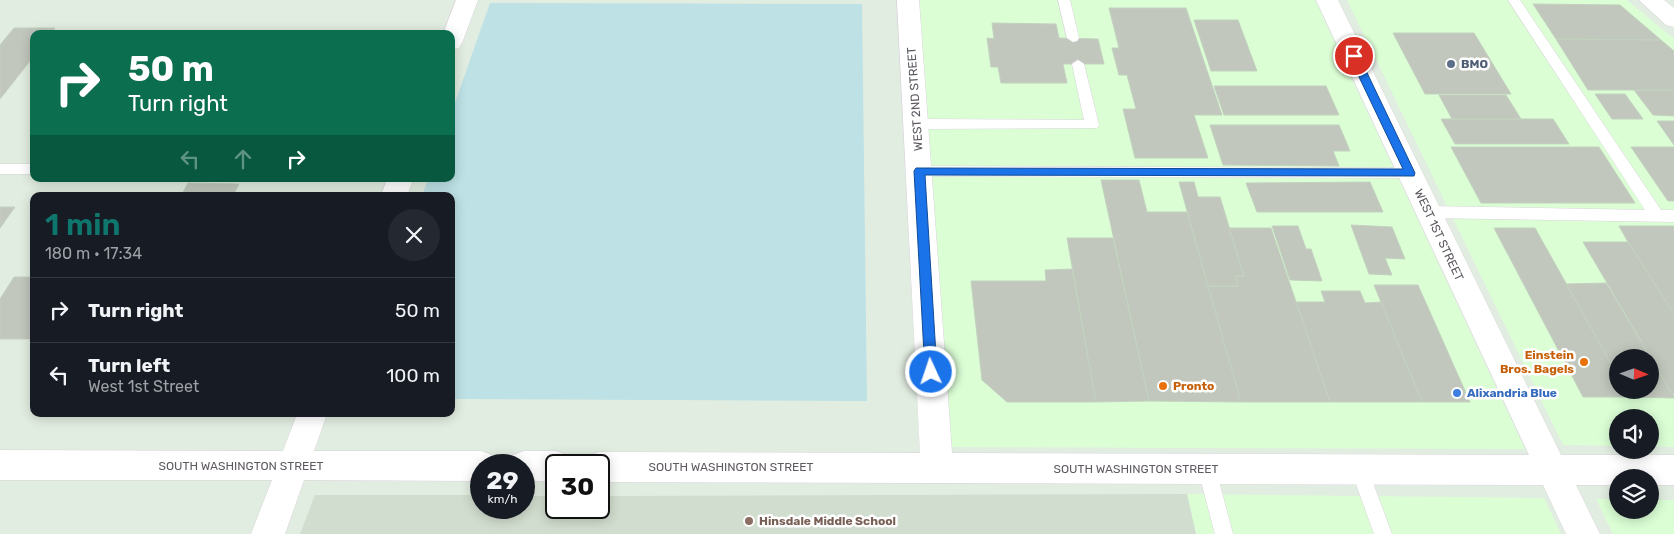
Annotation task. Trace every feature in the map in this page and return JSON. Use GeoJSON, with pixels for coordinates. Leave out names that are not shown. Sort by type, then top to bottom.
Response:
{"type":"FeatureCollection","features":[{"type":"Feature","properties":{"kind":"street"},"geometry":{"type":"LineString","coordinates":[[455,32],[467,0]]}},
{"type":"Feature","properties":{"kind":"street","name":"WEST 2ND STREET"},"geometry":{"type":"LineString","coordinates":[[908,0],[937,468]]}},
{"type":"Feature","properties":{"kind":"street","name":"WEST 1ST STREET"},"geometry":{"type":"LineString","coordinates":[[1327,0],[1582,534]]}},
{"type":"Feature","properties":{"kind":"street"},"geometry":{"type":"LineString","coordinates":[[1650,0],[1674,20]]}},
{"type":"Feature","properties":{"kind":"street"},"geometry":{"type":"LineString","coordinates":[[268,534],[311,417]]}},
{"type":"Feature","properties":{"kind":"street","name":"SOUTH WASHINGTON STREET"},"geometry":{"type":"LineString","coordinates":[[0,465],[470,466]]}},
{"type":"Feature","properties":{"kind":"street","name":"SOUTH WASHINGTON STREET"},"geometry":{"type":"LineString","coordinates":[[610,466],[1207,470],[1674,470]]}},
{"type":"Feature","properties":{"kind":"lane"},"geometry":{"type":"LineString","coordinates":[[1064,0],[1073,38]]}},
{"type":"Feature","properties":{"kind":"lane"},"geometry":{"type":"LineString","coordinates":[[1514,0],[1656,215]]}},
{"type":"Feature","properties":{"kind":"lane"},"geometry":{"type":"LineString","coordinates":[[916,124],[1092,126],[1078,64]]}},
{"type":"Feature","properties":{"kind":"lane"},"geometry":{"type":"LineString","coordinates":[[0,169],[30,169]]}},
{"type":"Feature","properties":{"kind":"lane"},"geometry":{"type":"LineString","coordinates":[[920,171],[1410,173]]}},
{"type":"Feature","properties":{"kind":"lane"},"geometry":{"type":"LineString","coordinates":[[1428,212],[1674,216]]}},
{"type":"Feature","properties":{"kind":"lane"},"geometry":{"type":"LineString","coordinates":[[1207,470],[1224,534]]}},
{"type":"Feature","properties":{"kind":"lane"},"geometry":{"type":"LineString","coordinates":[[1360,470],[1383,534]]}},
{"type":"Feature","properties":{"kind":"shaded area"},"geometry":{"type":"Polygon","coordinates":[[[912,0],[1315,0],[1525,449],[942,447],[912,0]]]}},
{"type":"Feature","properties":{"kind":"shaded area"},"geometry":{"type":"Polygon","coordinates":[[[1347,0],[1627,0],[1674,39],[1674,447],[1659,446],[1659,409],[1609,409],[1609,446],[1563,445],[1347,0]]]}},
{"type":"Feature","properties":{"kind":"shaded area"},"geometry":{"type":"Polygon","coordinates":[[[490,3],[862,4],[867,401],[455,399],[455,192],[423,192],[427,182],[455,182],[455,103],[490,3]]]}},
{"type":"Feature","properties":{"kind":"shaded area"},"geometry":{"type":"Polygon","coordinates":[[[1187,494],[1544,498],[1561,534],[1196,534],[1187,494]]]}},
{"type":"Feature","properties":{"kind":"shaded area","name":"Hinsdale Middle School"},"geometry":{"type":"Polygon","coordinates":[[[1187,494],[1196,534],[300,534],[315,495],[470,495],[470,519],[535,519],[535,496],[545,496],[545,519],[610,519],[610,496],[1187,494]]]}},
{"type":"Feature","properties":{"kind":"shaded area"},"geometry":{"type":"Polygon","coordinates":[[[1596,499],[1609,499],[1609,519],[1659,519],[1659,500],[1674,500],[1674,534],[1613,534],[1596,499]]]}},
{"type":"Feature","properties":{"kind":"building"},"geometry":{"type":"Polygon","coordinates":[[[1533,4],[1620,5],[1661,40],[1556,39],[1533,4]]]}},
{"type":"Feature","properties":{"kind":"building"},"geometry":{"type":"Polygon","coordinates":[[[1109,8],[1186,8],[1222,115],[1194,115],[1208,158],[1135,158],[1123,109],[1136,109],[1127,75],[1119,75],[1112,48],[1119,48],[1109,8]]]}},
{"type":"Feature","properties":{"kind":"building"},"geometry":{"type":"Polygon","coordinates":[[[1194,20],[1238,20],[1257,71],[1211,71],[1194,20]]]}},
{"type":"Feature","properties":{"kind":"building"},"geometry":{"type":"Polygon","coordinates":[[[992,23],[1056,24],[1059,38],[1098,39],[1104,64],[1063,64],[1067,83],[1001,83],[998,67],[991,67],[987,38],[994,39],[992,23]]]}},
{"type":"Feature","properties":{"kind":"building"},"geometry":{"type":"Polygon","coordinates":[[[14,28],[55,28],[54,30],[30,30],[30,61],[0,99],[0,45],[14,28]]]}},
{"type":"Feature","properties":{"kind":"building","name":"BMO"},"geometry":{"type":"Polygon","coordinates":[[[1393,33],[1474,33],[1511,94],[1425,94],[1393,33]]]}},
{"type":"Feature","properties":{"kind":"building"},"geometry":{"type":"Polygon","coordinates":[[[1556,39],[1661,40],[1674,51],[1674,90],[1588,90],[1556,39]]]}},
{"type":"Feature","properties":{"kind":"building"},"geometry":{"type":"Polygon","coordinates":[[[1214,86],[1326,86],[1339,115],[1224,115],[1214,86]]]}},
{"type":"Feature","properties":{"kind":"building"},"geometry":{"type":"Polygon","coordinates":[[[1634,90],[1674,90],[1674,116],[1653,115],[1634,90]]]}},
{"type":"Feature","properties":{"kind":"building"},"geometry":{"type":"Polygon","coordinates":[[[1595,94],[1625,94],[1643,119],[1612,119],[1595,94]]]}},
{"type":"Feature","properties":{"kind":"building"},"geometry":{"type":"Polygon","coordinates":[[[1439,95],[1506,95],[1521,119],[1452,119],[1439,95]]]}},
{"type":"Feature","properties":{"kind":"building"},"geometry":{"type":"Polygon","coordinates":[[[1441,119],[1553,119],[1569,144],[1455,144],[1441,119]]]}},
{"type":"Feature","properties":{"kind":"building"},"geometry":{"type":"Polygon","coordinates":[[[1657,121],[1674,121],[1674,145],[1657,121]]]}},
{"type":"Feature","properties":{"kind":"building"},"geometry":{"type":"Polygon","coordinates":[[[1210,125],[1339,125],[1350,151],[1333,151],[1339,166],[1223,165],[1210,125]]]}},
{"type":"Feature","properties":{"kind":"building"},"geometry":{"type":"Polygon","coordinates":[[[1451,147],[1599,147],[1635,203],[1481,203],[1451,147]]]}},
{"type":"Feature","properties":{"kind":"building"},"geometry":{"type":"Polygon","coordinates":[[[1631,147],[1674,147],[1674,201],[1668,201],[1631,147]]]}},
{"type":"Feature","properties":{"kind":"building"},"geometry":{"type":"Polygon","coordinates":[[[1101,180],[1139,180],[1147,212],[1187,212],[1241,402],[1149,401],[1101,180]]]}},
{"type":"Feature","properties":{"kind":"building"},"geometry":{"type":"Polygon","coordinates":[[[1179,182],[1194,182],[1198,197],[1220,197],[1244,276],[1235,276],[1239,286],[1208,286],[1179,182]]]}},
{"type":"Feature","properties":{"kind":"building"},"geometry":{"type":"Polygon","coordinates":[[[1370,182],[1383,212],[1257,212],[1246,183],[1370,182]]]}},
{"type":"Feature","properties":{"kind":"building"},"geometry":{"type":"Polygon","coordinates":[[[188,183],[239,184],[235,192],[183,192],[188,183]]]}},
{"type":"Feature","properties":{"kind":"building"},"geometry":{"type":"Polygon","coordinates":[[[0,207],[15,207],[0,228],[0,207]]]}},
{"type":"Feature","properties":{"kind":"building"},"geometry":{"type":"Polygon","coordinates":[[[1351,225],[1392,227],[1405,259],[1385,258],[1392,275],[1369,274],[1351,225]]]}},
{"type":"Feature","properties":{"kind":"building"},"geometry":{"type":"Polygon","coordinates":[[[1272,226],[1298,226],[1306,249],[1311,249],[1322,281],[1290,280],[1272,226]]]}},
{"type":"Feature","properties":{"kind":"building"},"geometry":{"type":"Polygon","coordinates":[[[1619,226],[1674,226],[1674,314],[1628,242],[1619,226]]]}},
{"type":"Feature","properties":{"kind":"building"},"geometry":{"type":"Polygon","coordinates":[[[1229,228],[1271,228],[1330,402],[1241,402],[1208,286],[1239,286],[1235,276],[1244,276],[1229,228]]]}},
{"type":"Feature","properties":{"kind":"building"},"geometry":{"type":"Polygon","coordinates":[[[1494,228],[1535,228],[1609,360],[1609,397],[1583,397],[1494,228]]]}},
{"type":"Feature","properties":{"kind":"building"},"geometry":{"type":"Polygon","coordinates":[[[1067,238],[1113,238],[1149,401],[1096,402],[1067,238]]]}},
{"type":"Feature","properties":{"kind":"building"},"geometry":{"type":"Polygon","coordinates":[[[1583,242],[1628,242],[1674,314],[1674,397],[1659,371],[1659,349],[1646,349],[1583,242]]]}},
{"type":"Feature","properties":{"kind":"building"},"geometry":{"type":"Polygon","coordinates":[[[1072,269],[1096,402],[1007,402],[982,380],[971,281],[1046,281],[1045,270],[1072,269]]]}},
{"type":"Feature","properties":{"kind":"building"},"geometry":{"type":"Polygon","coordinates":[[[14,277],[30,277],[30,339],[0,339],[0,299],[14,277]]]}},
{"type":"Feature","properties":{"kind":"building"},"geometry":{"type":"Polygon","coordinates":[[[1606,283],[1645,349],[1609,349],[1609,360],[1566,284],[1606,283]]]}},
{"type":"Feature","properties":{"kind":"building"},"geometry":{"type":"Polygon","coordinates":[[[1374,285],[1418,285],[1470,402],[1422,402],[1374,285]]]}},
{"type":"Feature","properties":{"kind":"building"},"geometry":{"type":"Polygon","coordinates":[[[1321,291],[1360,291],[1365,303],[1381,302],[1422,402],[1330,402],[1296,302],[1325,302],[1321,291]]]}},
{"type":"Feature","properties":{"kind":"building"},"geometry":{"type":"Polygon","coordinates":[[[1659,372],[1674,397],[1659,398],[1659,372]]]}},
{"type":"Feature","properties":{"kind":"place","name":"BMO"},"geometry":{"type":"Point","coordinates":[1451,64]}},
{"type":"Feature","properties":{"kind":"place","name":"Einstein Bros. Bagels"},"geometry":{"type":"Point","coordinates":[1584,362]}},
{"type":"Feature","properties":{"kind":"place","name":"Pronto"},"geometry":{"type":"Point","coordinates":[1163,386]}},
{"type":"Feature","properties":{"kind":"place","name":"Alixandria Blue"},"geometry":{"type":"Point","coordinates":[1457,393]}},
{"type":"Feature","properties":{"kind":"place","name":"Hinsdale Middle School"},"geometry":{"type":"Point","coordinates":[749,521]}},
{"type":"Feature","properties":{"kind":"route"},"geometry":{"type":"LineString","coordinates":[[931,372],[920,171],[1410,173],[1354,56]]}}]}
